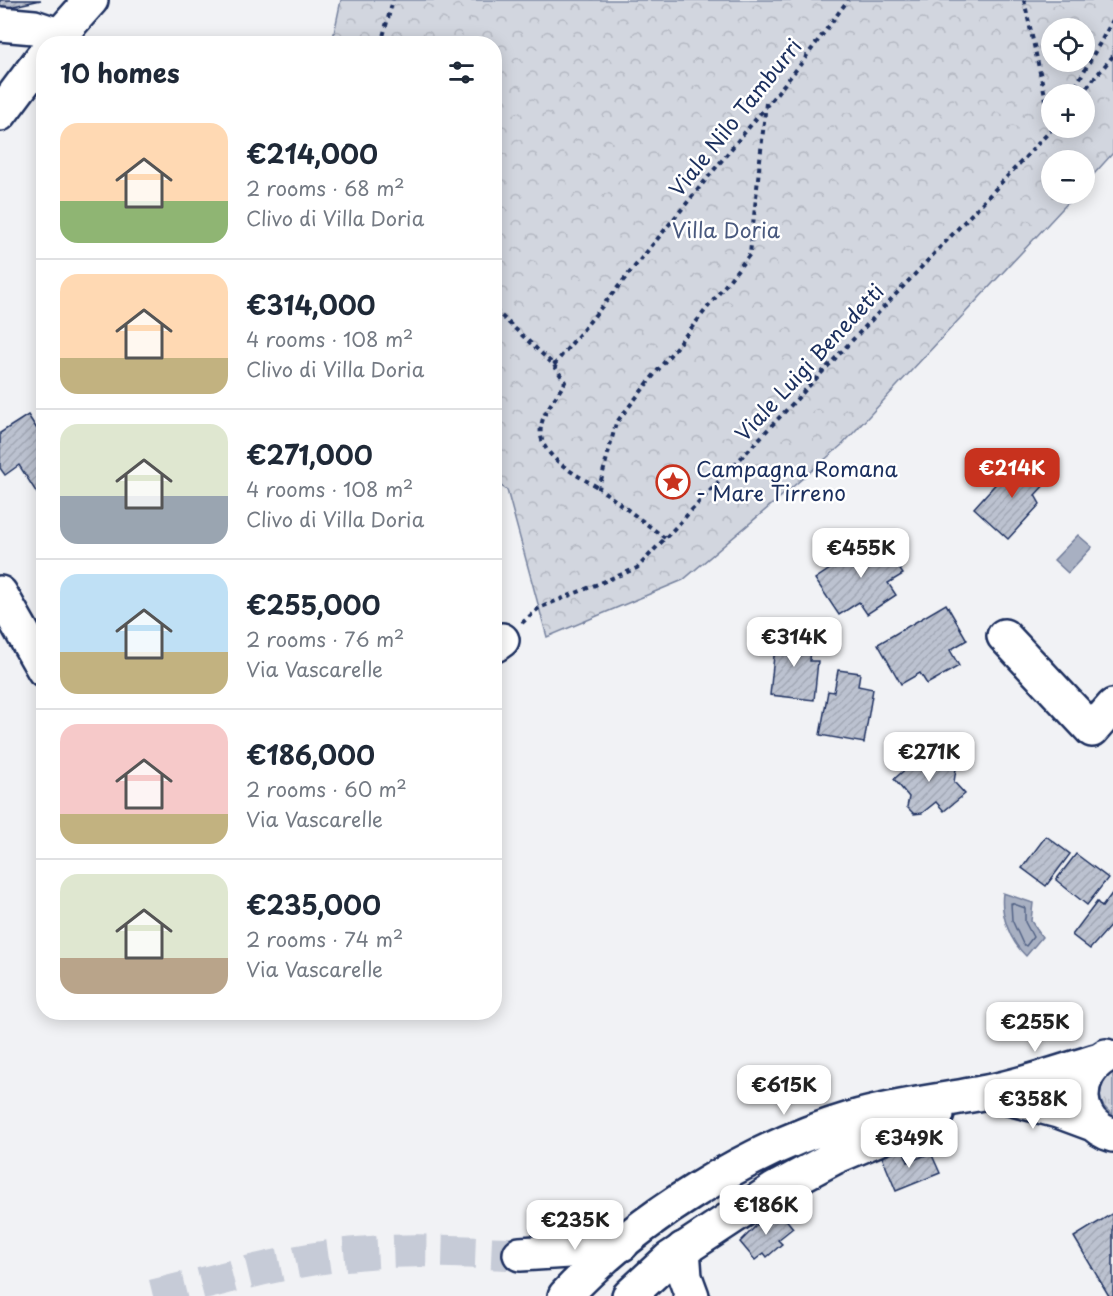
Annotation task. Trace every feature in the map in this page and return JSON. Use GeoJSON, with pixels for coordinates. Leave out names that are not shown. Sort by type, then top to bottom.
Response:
{"type":"FeatureCollection","features":[{"type":"Feature","properties":{"kind":"main road"},"geometry":{"type":"LineString","coordinates":[[58,36],[91,0]]}},
{"type":"Feature","properties":{"kind":"main road"},"geometry":{"type":"LineString","coordinates":[[0,24],[34,27],[43,36]]}},
{"type":"Feature","properties":{"kind":"main road"},"geometry":{"type":"LineString","coordinates":[[0,114],[36,65]]}},
{"type":"Feature","properties":{"kind":"main road"},"geometry":{"type":"LineString","coordinates":[[0,593],[36,656]]}},
{"type":"Feature","properties":{"kind":"main road"},"geometry":{"type":"LineString","coordinates":[[1004,636],[1092,730],[1113,706]]}},
{"type":"Feature","properties":{"kind":"main road"},"geometry":{"type":"LineString","coordinates":[[629,1296],[644,1280],[683,1249],[794,1178],[843,1153],[988,1092],[1108,1055]]}},
{"type":"Feature","properties":{"kind":"main road"},"geometry":{"type":"LineString","coordinates":[[1103,1129],[1085,1112],[1081,1099],[1082,1085],[1108,1055]]}},
{"type":"Feature","properties":{"kind":"main road"},"geometry":{"type":"LineString","coordinates":[[565,1296],[622,1244],[713,1182],[800,1136],[879,1111],[988,1092],[1058,1111],[1103,1129]]}},
{"type":"Feature","properties":{"kind":"main road"},"geometry":{"type":"LineString","coordinates":[[520,1254],[585,1250],[622,1244]]}},
{"type":"Feature","properties":{"kind":"main road"},"geometry":{"type":"LineString","coordinates":[[683,1249],[685,1277],[692,1296]]}},
{"type":"Feature","properties":{"kind":"path"},"geometry":{"type":"LineString","coordinates":[[383,36],[393,0]]}},
{"type":"Feature","properties":{"kind":"path","name":"Viale Nilo Tamburri"},"geometry":{"type":"LineString","coordinates":[[554,365],[766,103],[800,65],[848,0]]}},
{"type":"Feature","properties":{"kind":"path"},"geometry":{"type":"LineString","coordinates":[[1024,0],[1042,84]]}},
{"type":"Feature","properties":{"kind":"path"},"geometry":{"type":"LineString","coordinates":[[1077,84],[1113,20]]}},
{"type":"Feature","properties":{"kind":"path"},"geometry":{"type":"LineString","coordinates":[[1089,84],[1113,56]]}},
{"type":"Feature","properties":{"kind":"path"},"geometry":{"type":"LineString","coordinates":[[598,488],[616,423],[750,254],[766,103]]}},
{"type":"Feature","properties":{"kind":"path","name":"Viale Luigi Benedetti"},"geometry":{"type":"LineString","coordinates":[[539,608],[637,568],[1043,138]]}},
{"type":"Feature","properties":{"kind":"path"},"geometry":{"type":"LineString","coordinates":[[502,317],[554,365],[565,382],[541,424],[543,444],[562,465],[598,488],[665,538]]}},
{"type":"Feature","properties":{"kind":"green space","name":"Villa Doria"},"geometry":{"type":"Polygon","coordinates":[[[341,0],[1113,0],[1113,153],[1095,173],[1095,150],[1041,150],[1041,204],[1067,204],[843,444],[683,580],[547,637],[507,490],[502,487],[502,36],[333,36],[341,0]]]}},
{"type":"Feature","properties":{"kind":"green space"},"geometry":{"type":"Polygon","coordinates":[[[1113,1072],[1113,1114],[1103,1105],[1100,1093],[1104,1082],[1113,1072]]]}},
{"type":"Feature","properties":{"kind":"water"},"geometry":{"type":"Polygon","coordinates":[[[1078,535],[1092,547],[1068,573],[1054,560],[1078,535]]]}},
{"type":"Feature","properties":{"kind":"water"},"geometry":{"type":"Polygon","coordinates":[[[1003,893],[1033,903],[1031,921],[1042,937],[1026,956],[1015,943],[1007,927],[1003,910],[1003,893]]]}},
{"type":"Feature","properties":{"kind":"building"},"geometry":{"type":"Polygon","coordinates":[[[0,0],[41,0],[0,9],[0,0]]]}},
{"type":"Feature","properties":{"kind":"building"},"geometry":{"type":"Polygon","coordinates":[[[28,415],[36,428],[36,492],[19,465],[5,475],[0,468],[0,433],[28,415]]]}},
{"type":"Feature","properties":{"kind":"building"},"geometry":{"type":"Polygon","coordinates":[[[1019,458],[1047,482],[1035,495],[1040,504],[1008,539],[974,508],[1019,458]]]}},
{"type":"Feature","properties":{"kind":"building"},"geometry":{"type":"Polygon","coordinates":[[[878,537],[903,574],[888,583],[896,595],[867,614],[859,602],[839,615],[815,579],[878,537]]]}},
{"type":"Feature","properties":{"kind":"building"},"geometry":{"type":"Polygon","coordinates":[[[946,604],[967,640],[950,650],[959,666],[927,684],[920,673],[901,684],[878,644],[946,604]]]}},
{"type":"Feature","properties":{"kind":"building"},"geometry":{"type":"Polygon","coordinates":[[[793,633],[812,635],[810,661],[818,661],[814,700],[770,695],[776,636],[792,638],[793,633]]]}},
{"type":"Feature","properties":{"kind":"building"},"geometry":{"type":"Polygon","coordinates":[[[838,670],[860,673],[858,686],[873,689],[864,743],[820,735],[828,691],[834,692],[838,670]]]}},
{"type":"Feature","properties":{"kind":"building"},"geometry":{"type":"Polygon","coordinates":[[[924,747],[939,765],[948,763],[956,769],[954,782],[965,794],[944,811],[936,802],[922,813],[914,814],[907,807],[909,797],[894,779],[908,767],[905,764],[924,747]]]}},
{"type":"Feature","properties":{"kind":"building"},"geometry":{"type":"Polygon","coordinates":[[[1046,836],[1070,854],[1046,886],[1022,868],[1046,836]]]}},
{"type":"Feature","properties":{"kind":"building"},"geometry":{"type":"Polygon","coordinates":[[[1076,854],[1108,878],[1087,905],[1056,880],[1076,854]]]}},
{"type":"Feature","properties":{"kind":"building"},"geometry":{"type":"Polygon","coordinates":[[[1113,892],[1113,923],[1090,949],[1072,935],[1097,902],[1102,907],[1113,892]]]}},
{"type":"Feature","properties":{"kind":"building"},"geometry":{"type":"Polygon","coordinates":[[[903,1149],[908,1162],[931,1153],[940,1173],[896,1191],[882,1157],[903,1149]]]}},
{"type":"Feature","properties":{"kind":"building"},"geometry":{"type":"Polygon","coordinates":[[[779,1211],[793,1228],[778,1240],[782,1244],[767,1257],[764,1253],[755,1260],[740,1242],[762,1220],[764,1223],[779,1211]]]}},
{"type":"Feature","properties":{"kind":"building"},"geometry":{"type":"Polygon","coordinates":[[[1113,1213],[1113,1296],[1109,1296],[1074,1237],[1113,1213]]]}},
{"type":"Feature","properties":{"kind":"tunnel"},"geometry":{"type":"LineString","coordinates":[[153,1296],[276,1266],[351,1254],[414,1251],[520,1254]]}},
{"type":"Feature","properties":{"kind":"place","name":"Campagna Romana - Mare Tirreno"},"geometry":{"type":"Point","coordinates":[673,482]}}]}
